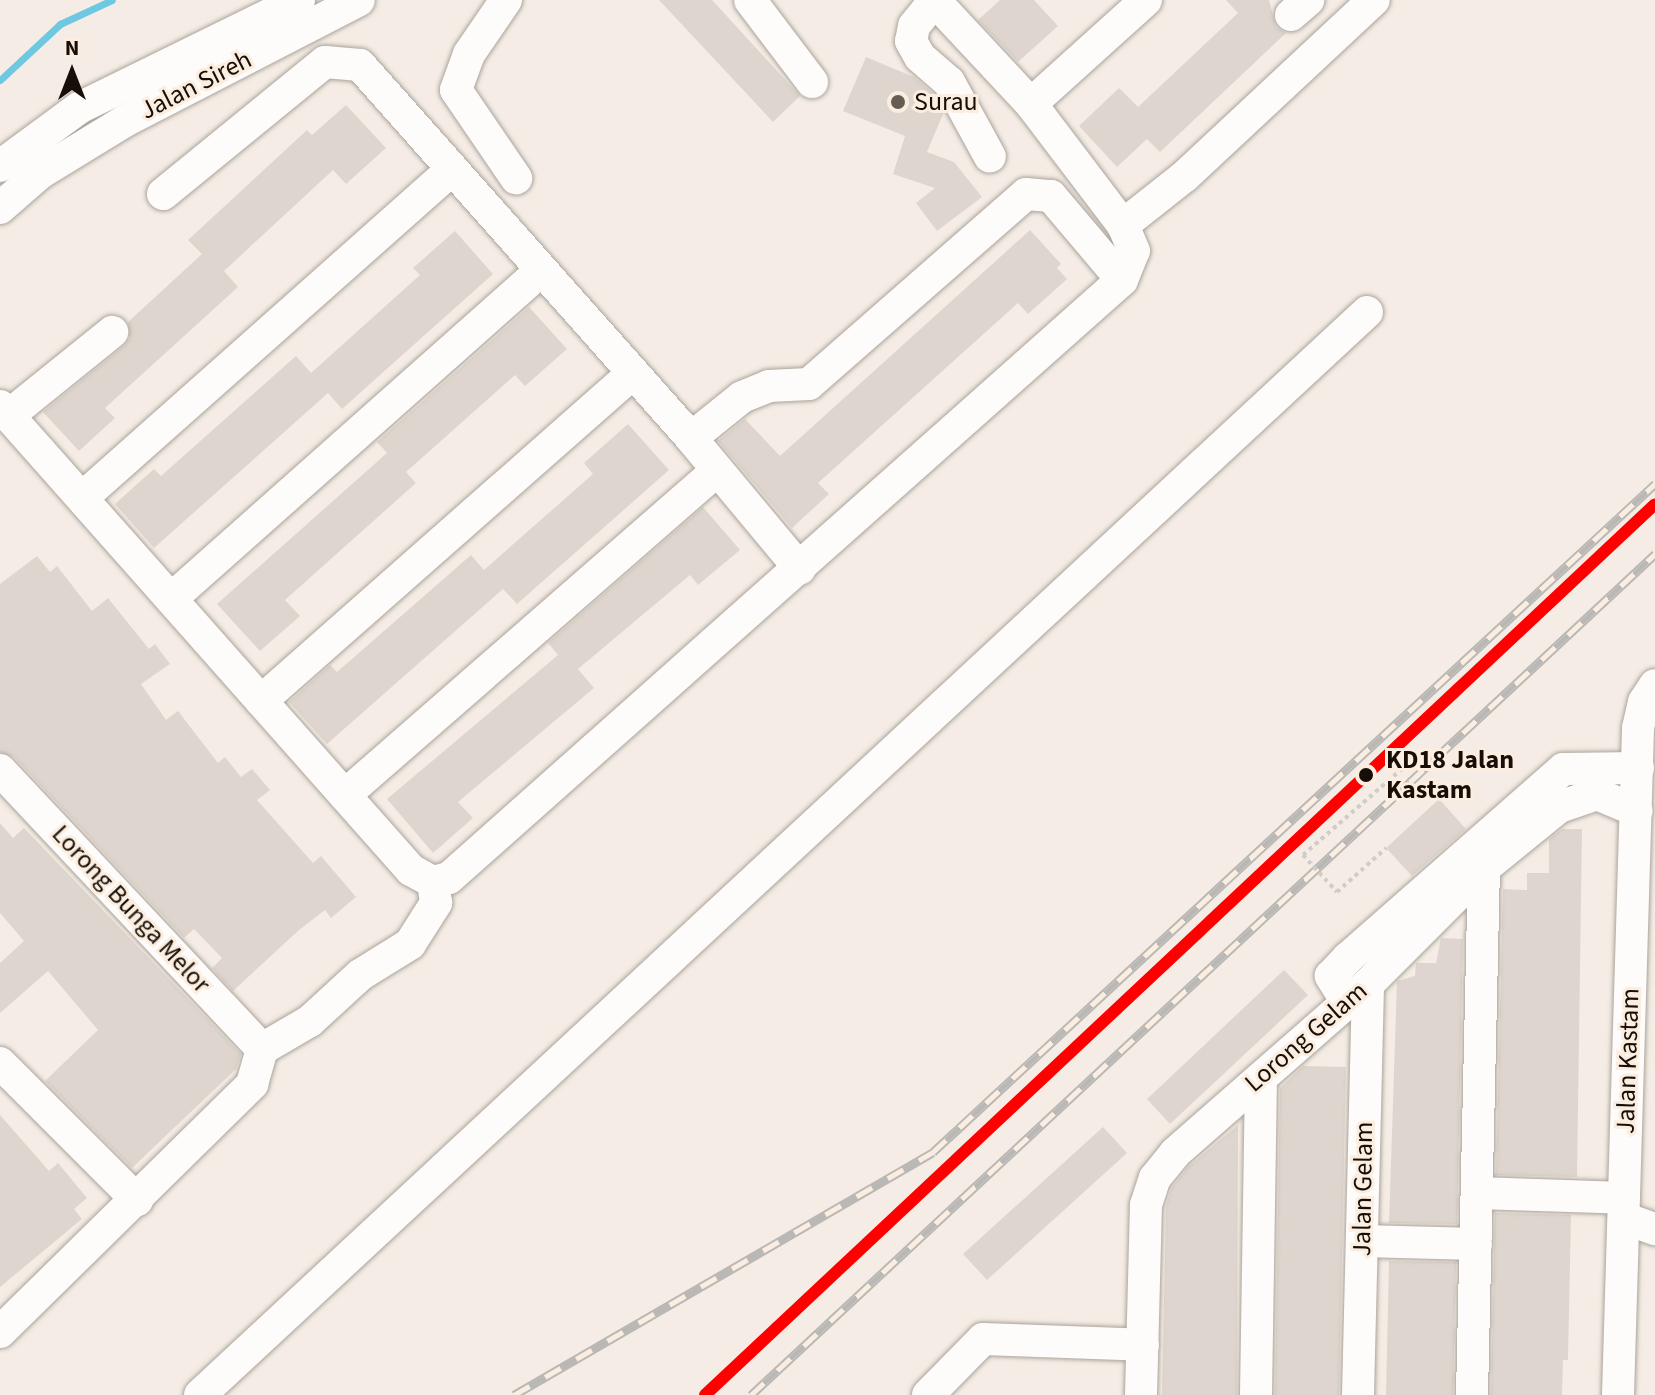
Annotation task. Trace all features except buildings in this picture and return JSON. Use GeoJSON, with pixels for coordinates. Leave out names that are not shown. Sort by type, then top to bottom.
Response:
{"type":"FeatureCollection","features":[{"type":"Feature","properties":{"kind":"street","name":"Jalan Sireh"},"geometry":{"type":"LineString","coordinates":[[0,166],[79,108],[299,0]]}},
{"type":"Feature","properties":{"kind":"street","name":"Jalan Sireh"},"geometry":{"type":"LineString","coordinates":[[0,208],[40,173],[125,121],[359,0]]}},
{"type":"Feature","properties":{"kind":"street"},"geometry":{"type":"LineString","coordinates":[[506,0],[469,54],[456,90],[516,178]]}},
{"type":"Feature","properties":{"kind":"street"},"geometry":{"type":"LineString","coordinates":[[750,0],[812,82]]}},
{"type":"Feature","properties":{"kind":"street"},"geometry":{"type":"LineString","coordinates":[[112,332],[4,411],[411,870],[433,882],[449,878],[1122,280],[1134,251],[1123,225],[1031,104],[934,0],[914,26],[911,41],[920,57],[949,82],[990,157]]}},
{"type":"Feature","properties":{"kind":"street"},"geometry":{"type":"LineString","coordinates":[[1031,104],[1146,0]]}},
{"type":"Feature","properties":{"kind":"street"},"geometry":{"type":"LineString","coordinates":[[1123,225],[1185,176],[1374,0]]}},
{"type":"Feature","properties":{"kind":"street"},"geometry":{"type":"LineString","coordinates":[[163,194],[325,62],[360,65],[691,438],[800,569]]}},
{"type":"Feature","properties":{"kind":"street"},"geometry":{"type":"LineString","coordinates":[[82,498],[452,170]]}},
{"type":"Feature","properties":{"kind":"street"},"geometry":{"type":"LineString","coordinates":[[691,438],[742,397],[769,386],[809,384],[1026,194],[1051,196],[1122,280]]}},
{"type":"Feature","properties":{"kind":"street"},"geometry":{"type":"LineString","coordinates":[[171,599],[541,271]]}},
{"type":"Feature","properties":{"kind":"street"},"geometry":{"type":"LineString","coordinates":[[200,1395],[1367,312]]}},
{"type":"Feature","properties":{"kind":"street"},"geometry":{"type":"LineString","coordinates":[[261,701],[633,373]]}},
{"type":"Feature","properties":{"kind":"street"},"geometry":{"type":"LineString","coordinates":[[345,795],[717,470]]}},
{"type":"Feature","properties":{"kind":"street","name":"Jalan Kastam"},"geometry":{"type":"LineString","coordinates":[[1618,1395],[1624,1208],[1643,986],[1637,811],[1644,752],[1640,713],[1655,685]]}},
{"type":"Feature","properties":{"kind":"street","name":"Jalan Gelam"},"geometry":{"type":"LineString","coordinates":[[1358,1395],[1362,1241],[1358,993],[1331,976],[1563,769],[1644,752]]}},
{"type":"Feature","properties":{"kind":"street","name":"Lorong Bunga Melor"},"geometry":{"type":"LineString","coordinates":[[0,770],[262,1049]]}},
{"type":"Feature","properties":{"kind":"street","name":"Lorong Gelam"},"geometry":{"type":"LineString","coordinates":[[1141,1395],[1146,1205],[1155,1178],[1175,1153],[1358,993],[1484,868],[1559,807],[1597,794],[1637,811]]}},
{"type":"Feature","properties":{"kind":"street"},"geometry":{"type":"LineString","coordinates":[[1472,1395],[1484,868]]}},
{"type":"Feature","properties":{"kind":"street"},"geometry":{"type":"LineString","coordinates":[[0,1332],[252,1084],[262,1049],[310,1021],[360,975],[410,944],[436,903],[433,882]]}},
{"type":"Feature","properties":{"kind":"street"},"geometry":{"type":"LineString","coordinates":[[0,1063],[137,1200]]}},
{"type":"Feature","properties":{"kind":"street"},"geometry":{"type":"LineString","coordinates":[[1256,1395],[1261,1078]]}},
{"type":"Feature","properties":{"kind":"street"},"geometry":{"type":"LineString","coordinates":[[1477,1193],[1624,1208],[1655,1229]]}},
{"type":"Feature","properties":{"kind":"street"},"geometry":{"type":"LineString","coordinates":[[1362,1241],[1476,1244]]}},
{"type":"Feature","properties":{"kind":"street"},"geometry":{"type":"LineString","coordinates":[[928,1395],[983,1339],[1143,1345]]}},
{"type":"Feature","properties":{"kind":"path"},"geometry":{"type":"LineString","coordinates":[[1386,848],[1337,892],[1303,855],[1402,769]]}},
{"type":"Feature","properties":{"kind":"waterway"},"geometry":{"type":"LineString","coordinates":[[0,80],[60,24],[112,0]]}},
{"type":"Feature","properties":{"kind":"railway"},"geometry":{"type":"LineString","coordinates":[[514,1395],[933,1152],[1655,484]]}},
{"type":"Feature","properties":{"kind":"railway"},"geometry":{"type":"LineString","coordinates":[[751,1395],[1655,554]]}},
{"type":"Feature","properties":{"kind":"transit line"},"geometry":{"type":"LineString","coordinates":[[705,1395],[1655,504]]}},
{"type":"Feature","properties":{"kind":"place","name":"Surau"},"geometry":{"type":"Point","coordinates":[898,102]}},
{"type":"Feature","properties":{"kind":"place","name":"KD18 Jalan Kastam"},"geometry":{"type":"Point","coordinates":[1366,775]}}]}
